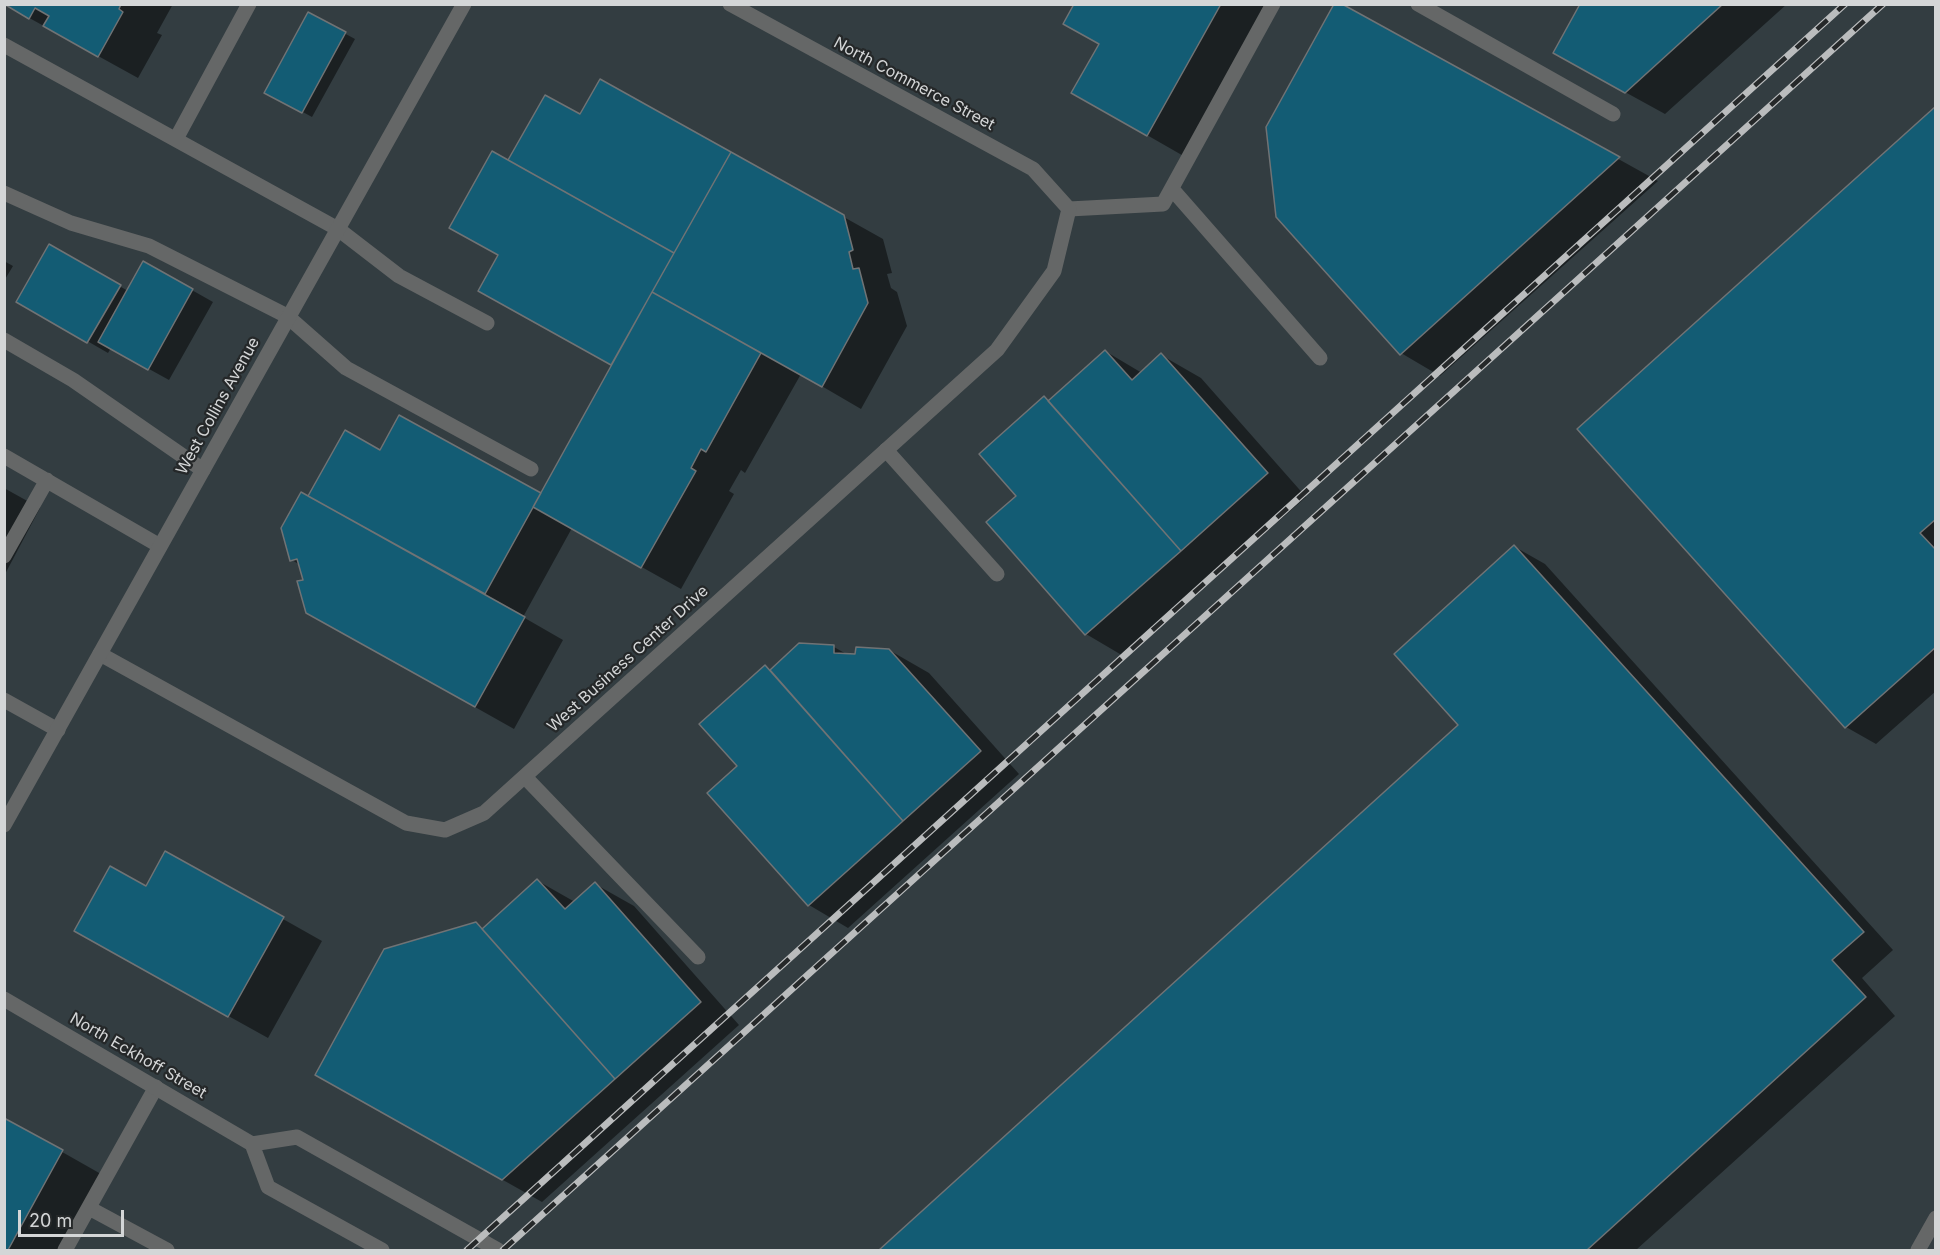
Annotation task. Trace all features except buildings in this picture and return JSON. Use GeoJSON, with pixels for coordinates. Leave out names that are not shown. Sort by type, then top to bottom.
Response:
{"type":"FeatureCollection","features":[{"type":"Feature","properties":{"kind":"street"},"geometry":{"type":"LineString","coordinates":[[176,139],[249,4]]}},
{"type":"Feature","properties":{"kind":"street","name":"West Collins Avenue"},"geometry":{"type":"LineString","coordinates":[[4,825],[464,4]]}},
{"type":"Feature","properties":{"kind":"street","name":"North Commerce Street"},"geometry":{"type":"LineString","coordinates":[[730,4],[1033,169],[1069,209]]}},
{"type":"Feature","properties":{"kind":"street"},"geometry":{"type":"LineString","coordinates":[[1069,209],[1163,204],[1273,4]]}},
{"type":"Feature","properties":{"kind":"street"},"geometry":{"type":"LineString","coordinates":[[1418,4],[1613,114]]}},
{"type":"Feature","properties":{"kind":"street"},"geometry":{"type":"LineString","coordinates":[[4,45],[338,229],[399,276],[487,323]]}},
{"type":"Feature","properties":{"kind":"street"},"geometry":{"type":"LineString","coordinates":[[1172,189],[1320,358]]}},
{"type":"Feature","properties":{"kind":"street"},"geometry":{"type":"LineString","coordinates":[[4,193],[71,223],[149,246],[289,317],[346,368],[531,469]]}},
{"type":"Feature","properties":{"kind":"street","name":"West Business Center Drive"},"geometry":{"type":"LineString","coordinates":[[100,654],[406,824],[445,830],[484,813],[997,350],[1054,271],[1069,209]]}},
{"type":"Feature","properties":{"kind":"street"},"geometry":{"type":"LineString","coordinates":[[4,340],[73,380],[203,470]]}},
{"type":"Feature","properties":{"kind":"street"},"geometry":{"type":"LineString","coordinates":[[886,450],[997,574]]}},
{"type":"Feature","properties":{"kind":"street"},"geometry":{"type":"LineString","coordinates":[[4,456],[160,546]]}},
{"type":"Feature","properties":{"kind":"street"},"geometry":{"type":"LineString","coordinates":[[4,556],[47,480]]}},
{"type":"Feature","properties":{"kind":"street"},"geometry":{"type":"LineString","coordinates":[[4,700],[58,730]]}},
{"type":"Feature","properties":{"kind":"street"},"geometry":{"type":"LineString","coordinates":[[525,777],[698,957]]}},
{"type":"Feature","properties":{"kind":"street","name":"North Eckhoff Street"},"geometry":{"type":"LineString","coordinates":[[4,999],[252,1144]]}},
{"type":"Feature","properties":{"kind":"street"},"geometry":{"type":"LineString","coordinates":[[65,1251],[156,1087]]}},
{"type":"Feature","properties":{"kind":"street"},"geometry":{"type":"LineString","coordinates":[[382,1251],[268,1188],[252,1144],[297,1137],[498,1251]]}},
{"type":"Feature","properties":{"kind":"street"},"geometry":{"type":"LineString","coordinates":[[89,1208],[167,1251]]}},
{"type":"Feature","properties":{"kind":"street"},"geometry":{"type":"LineString","coordinates":[[1918,1251],[1935,1218]]}},
{"type":"Feature","properties":{"kind":"shaded area"},"geometry":{"type":"Polygon","coordinates":[[[5,5],[1935,5],[1935,1250],[5,1250],[5,5]]]}},
{"type":"Feature","properties":{"kind":"railway"},"geometry":{"type":"LineString","coordinates":[[467,1250],[1845,4]]}},
{"type":"Feature","properties":{"kind":"railway"},"geometry":{"type":"LineString","coordinates":[[503,1250],[1883,4]]}}]}
